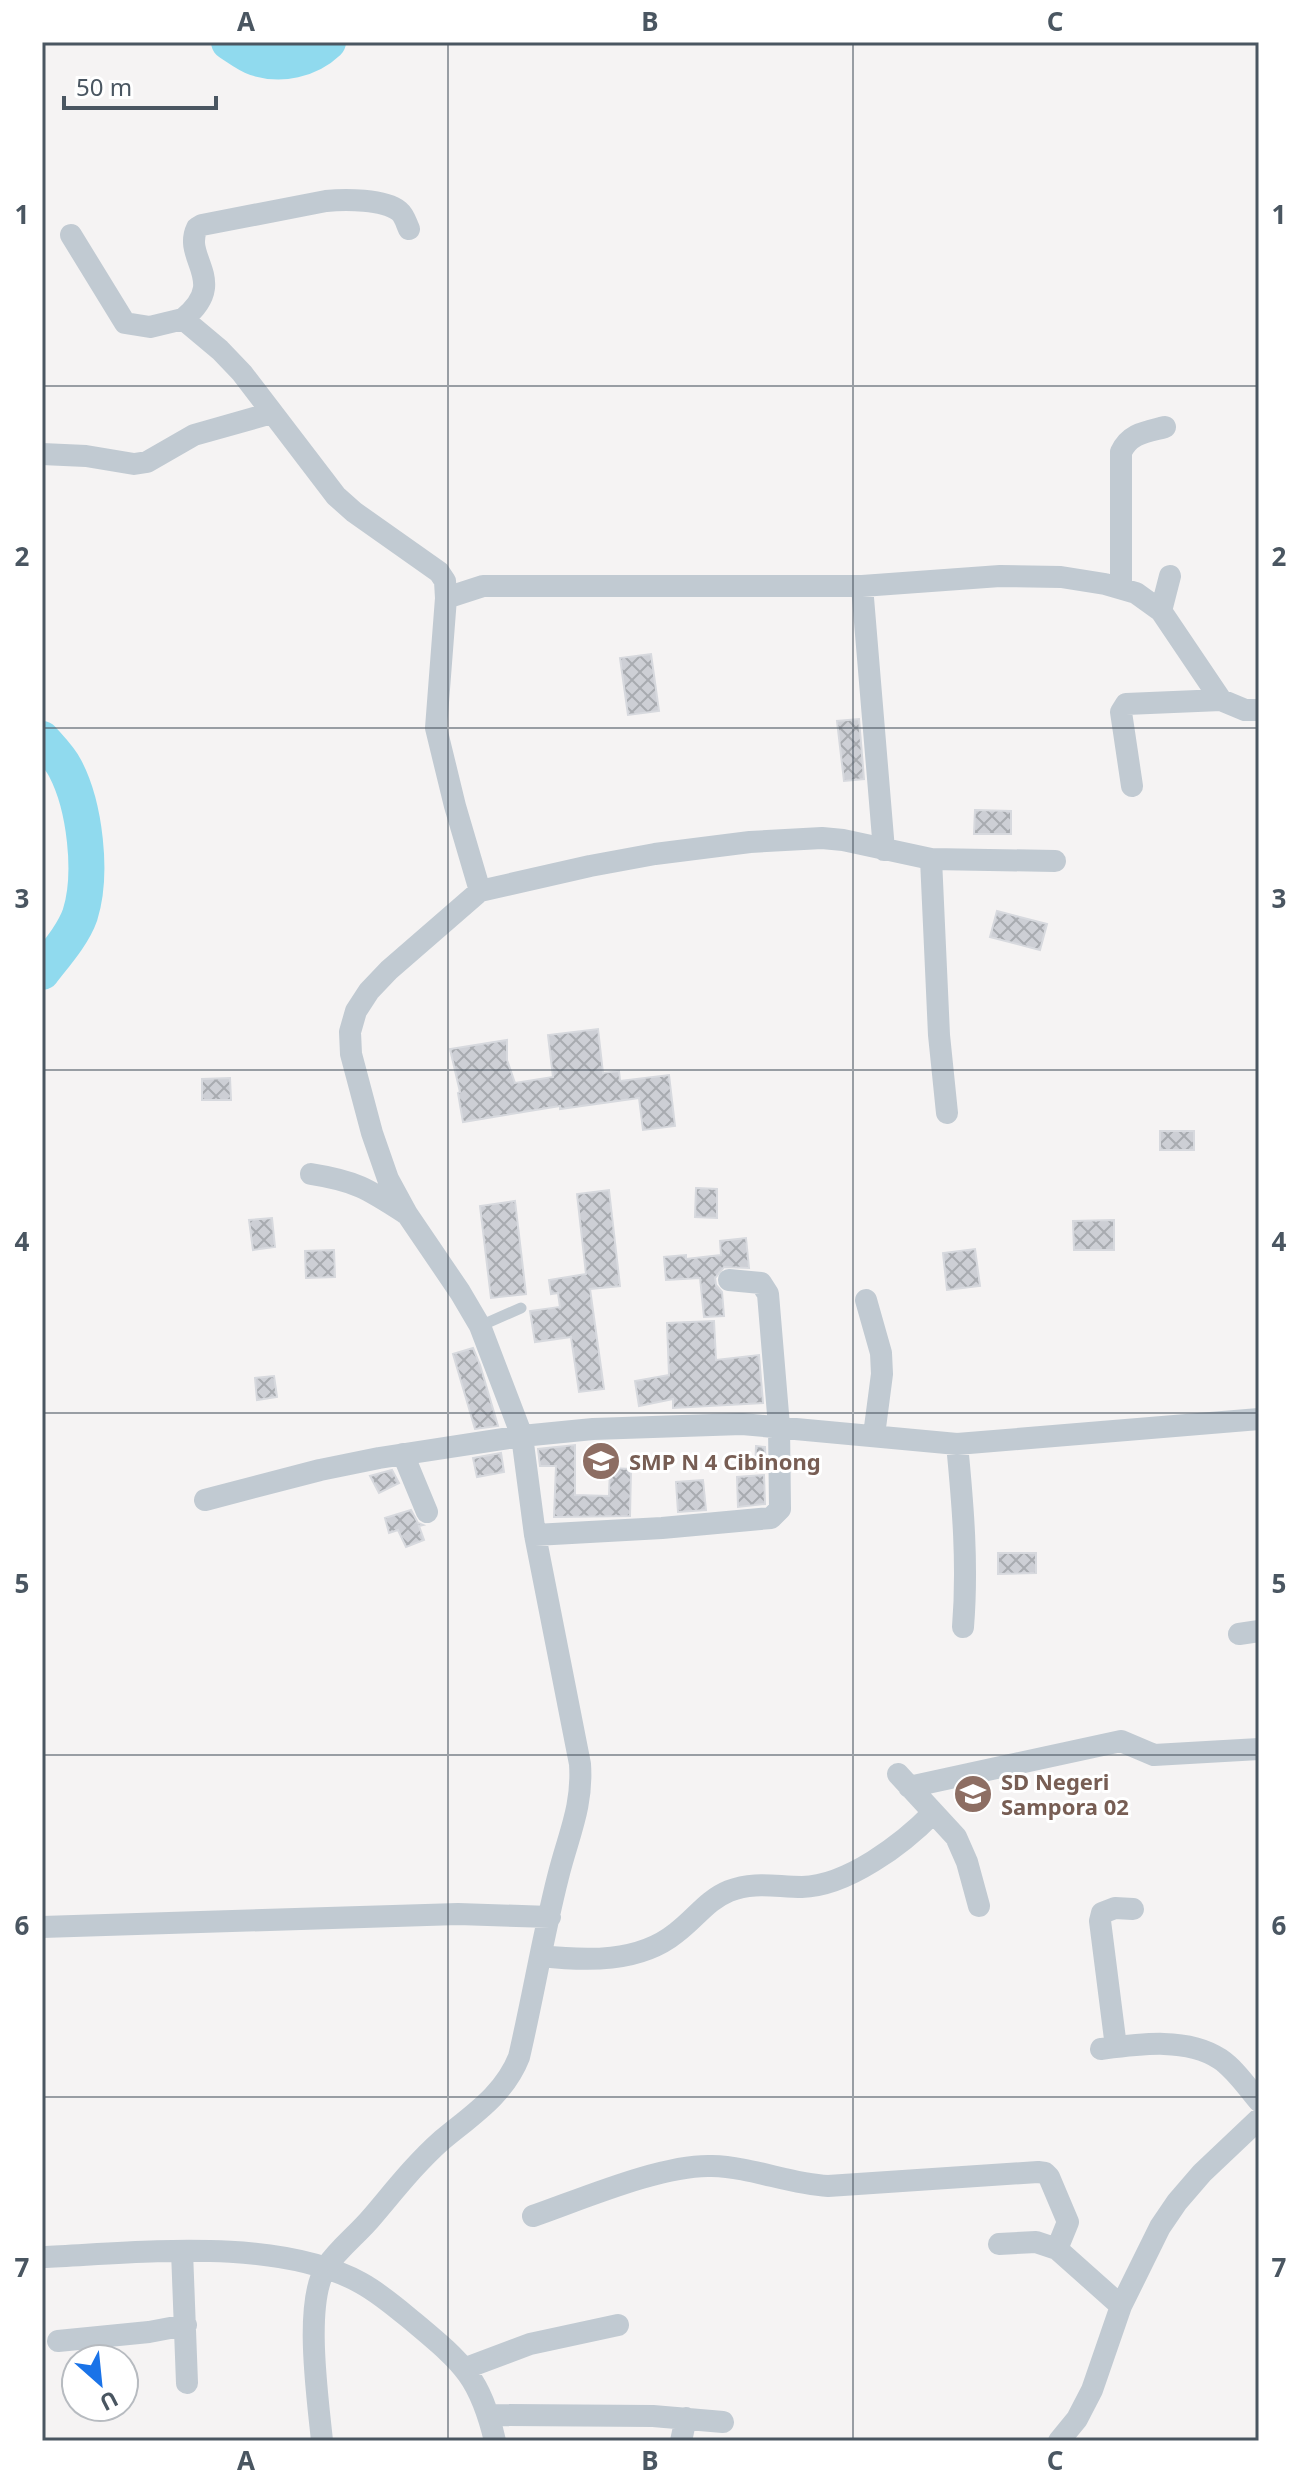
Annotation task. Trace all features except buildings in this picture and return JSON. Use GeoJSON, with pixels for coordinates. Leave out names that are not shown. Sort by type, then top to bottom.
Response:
{"type":"FeatureCollection","features":[{"type":"Feature","properties":{"kind":"street"},"geometry":{"type":"LineString","coordinates":[[71,235],[125,323],[150,327],[183,319],[195,310],[202,299],[205,285],[194,238],[197,228],[202,225],[347,199],[400,212],[409,229]]}},
{"type":"Feature","properties":{"kind":"street"},"geometry":{"type":"LineString","coordinates":[[183,319],[220,350],[336,496],[439,572],[445,581],[436,728],[480,891]]}},
{"type":"Feature","properties":{"kind":"street"},"geometry":{"type":"LineString","coordinates":[[42,454],[86,456],[134,464],[147,462],[194,435],[272,413]]}},
{"type":"Feature","properties":{"kind":"street"},"geometry":{"type":"LineString","coordinates":[[1121,587],[1121,452],[1126,441],[1134,436],[1165,427]]}},
{"type":"Feature","properties":{"kind":"street"},"geometry":{"type":"LineString","coordinates":[[446,598],[483,586],[862,586],[1000,576],[1061,577],[1121,587],[1151,602],[1161,611],[1221,700]]}},
{"type":"Feature","properties":{"kind":"street"},"geometry":{"type":"LineString","coordinates":[[1161,611],[1170,576]]}},
{"type":"Feature","properties":{"kind":"street"},"geometry":{"type":"LineString","coordinates":[[862,586],[884,850]]}},
{"type":"Feature","properties":{"kind":"street"},"geometry":{"type":"LineString","coordinates":[[1132,786],[1121,712],[1126,704],[1221,700],[1245,710],[1259,710]]}},
{"type":"Feature","properties":{"kind":"street"},"geometry":{"type":"LineString","coordinates":[[322,2441],[314,2320],[325,2268],[409,2171],[496,2096],[511,2077],[519,2057],[558,1876],[579,1809],[582,1787],[535,1535],[522,1436],[480,1326],[407,1214],[388,1179],[351,1054],[350,1032],[356,1011],[369,991],[389,970],[480,891],[655,854],[750,842],[822,838],[931,859],[1055,861]]}},
{"type":"Feature","properties":{"kind":"street"},"geometry":{"type":"LineString","coordinates":[[931,859],[939,1035],[947,1113]]}},
{"type":"Feature","properties":{"kind":"street"},"geometry":{"type":"LineString","coordinates":[[311,1174],[360,1185],[407,1214]]}},
{"type":"Feature","properties":{"kind":"street"},"geometry":{"type":"LineString","coordinates":[[535,1535],[771,1518],[780,1509],[779,1426],[768,1294],[761,1283],[729,1280]]}},
{"type":"Feature","properties":{"kind":"street"},"geometry":{"type":"LineString","coordinates":[[866,1300],[881,1353],[882,1374],[874,1435]]}},
{"type":"Feature","properties":{"kind":"street"},"geometry":{"type":"LineString","coordinates":[[205,1500],[320,1470],[403,1454],[522,1436],[653,1425],[779,1426],[957,1444],[1259,1419]]}},
{"type":"Feature","properties":{"kind":"street"},"geometry":{"type":"LineString","coordinates":[[957,1444],[967,1580],[963,1627]]}},
{"type":"Feature","properties":{"kind":"street"},"geometry":{"type":"LineString","coordinates":[[403,1454],[427,1512]]}},
{"type":"Feature","properties":{"kind":"street"},"geometry":{"type":"LineString","coordinates":[[979,1906],[956,1837],[904,1780],[1121,1741],[1154,1755],[1259,1749]]}},
{"type":"Feature","properties":{"kind":"street"},"geometry":{"type":"LineString","coordinates":[[541,1956],[584,1960],[641,1952],[661,1944],[706,1904],[728,1891],[748,1885],[822,1884],[842,1877],[881,1856],[915,1831],[933,1813]]}},
{"type":"Feature","properties":{"kind":"street"},"geometry":{"type":"LineString","coordinates":[[1133,1909],[1107,1909],[1100,1921],[1108,2048],[1184,2045],[1204,2050],[1222,2060],[1259,2101]]}},
{"type":"Feature","properties":{"kind":"street"},"geometry":{"type":"LineString","coordinates":[[42,1927],[458,1914],[550,1917]]}},
{"type":"Feature","properties":{"kind":"street"},"geometry":{"type":"LineString","coordinates":[[1059,2441],[1077,2419],[1092,2390],[1121,2306],[1153,2239],[1177,2202],[1202,2173],[1259,2119]]}},
{"type":"Feature","properties":{"kind":"street"},"geometry":{"type":"LineString","coordinates":[[533,2216],[662,2172],[709,2165],[749,2169],[814,2186],[1038,2172],[1049,2177],[1068,2222],[1057,2249]]}},
{"type":"Feature","properties":{"kind":"street"},"geometry":{"type":"LineString","coordinates":[[999,2244],[1036,2242],[1057,2249],[1121,2306]]}},
{"type":"Feature","properties":{"kind":"street"},"geometry":{"type":"LineString","coordinates":[[182,2251],[187,2383]]}},
{"type":"Feature","properties":{"kind":"street"},"geometry":{"type":"LineString","coordinates":[[42,2257],[182,2251],[281,2258],[325,2268],[360,2282],[388,2300],[466,2368],[489,2415],[495,2441]]}},
{"type":"Feature","properties":{"kind":"street"},"geometry":{"type":"LineString","coordinates":[[58,2341],[186,2325]]}},
{"type":"Feature","properties":{"kind":"street"},"geometry":{"type":"LineString","coordinates":[[466,2368],[530,2344],[618,2325]]}},
{"type":"Feature","properties":{"kind":"street"},"geometry":{"type":"LineString","coordinates":[[489,2415],[686,2418],[723,2422]]}},
{"type":"Feature","properties":{"kind":"street"},"geometry":{"type":"LineString","coordinates":[[681,2441],[686,2418]]}},
{"type":"Feature","properties":{"kind":"lane"},"geometry":{"type":"LineString","coordinates":[[480,1326],[521,1308]]}},
{"type":"Feature","properties":{"kind":"waterway"},"geometry":{"type":"LineString","coordinates":[[229,42],[253,57],[275,61],[303,57],[328,42]]}},
{"type":"Feature","properties":{"kind":"waterway"},"geometry":{"type":"LineString","coordinates":[[42,739],[65,768],[72,784],[82,820],[86,860],[80,915],[42,972]]}},
{"type":"Feature","properties":{"kind":"place","name":"SMP N 4 Cibinong"},"geometry":{"type":"Point","coordinates":[601,1461]}},
{"type":"Feature","properties":{"kind":"place","name":"SD Negeri Sampora 02"},"geometry":{"type":"Point","coordinates":[973,1794]}}]}
